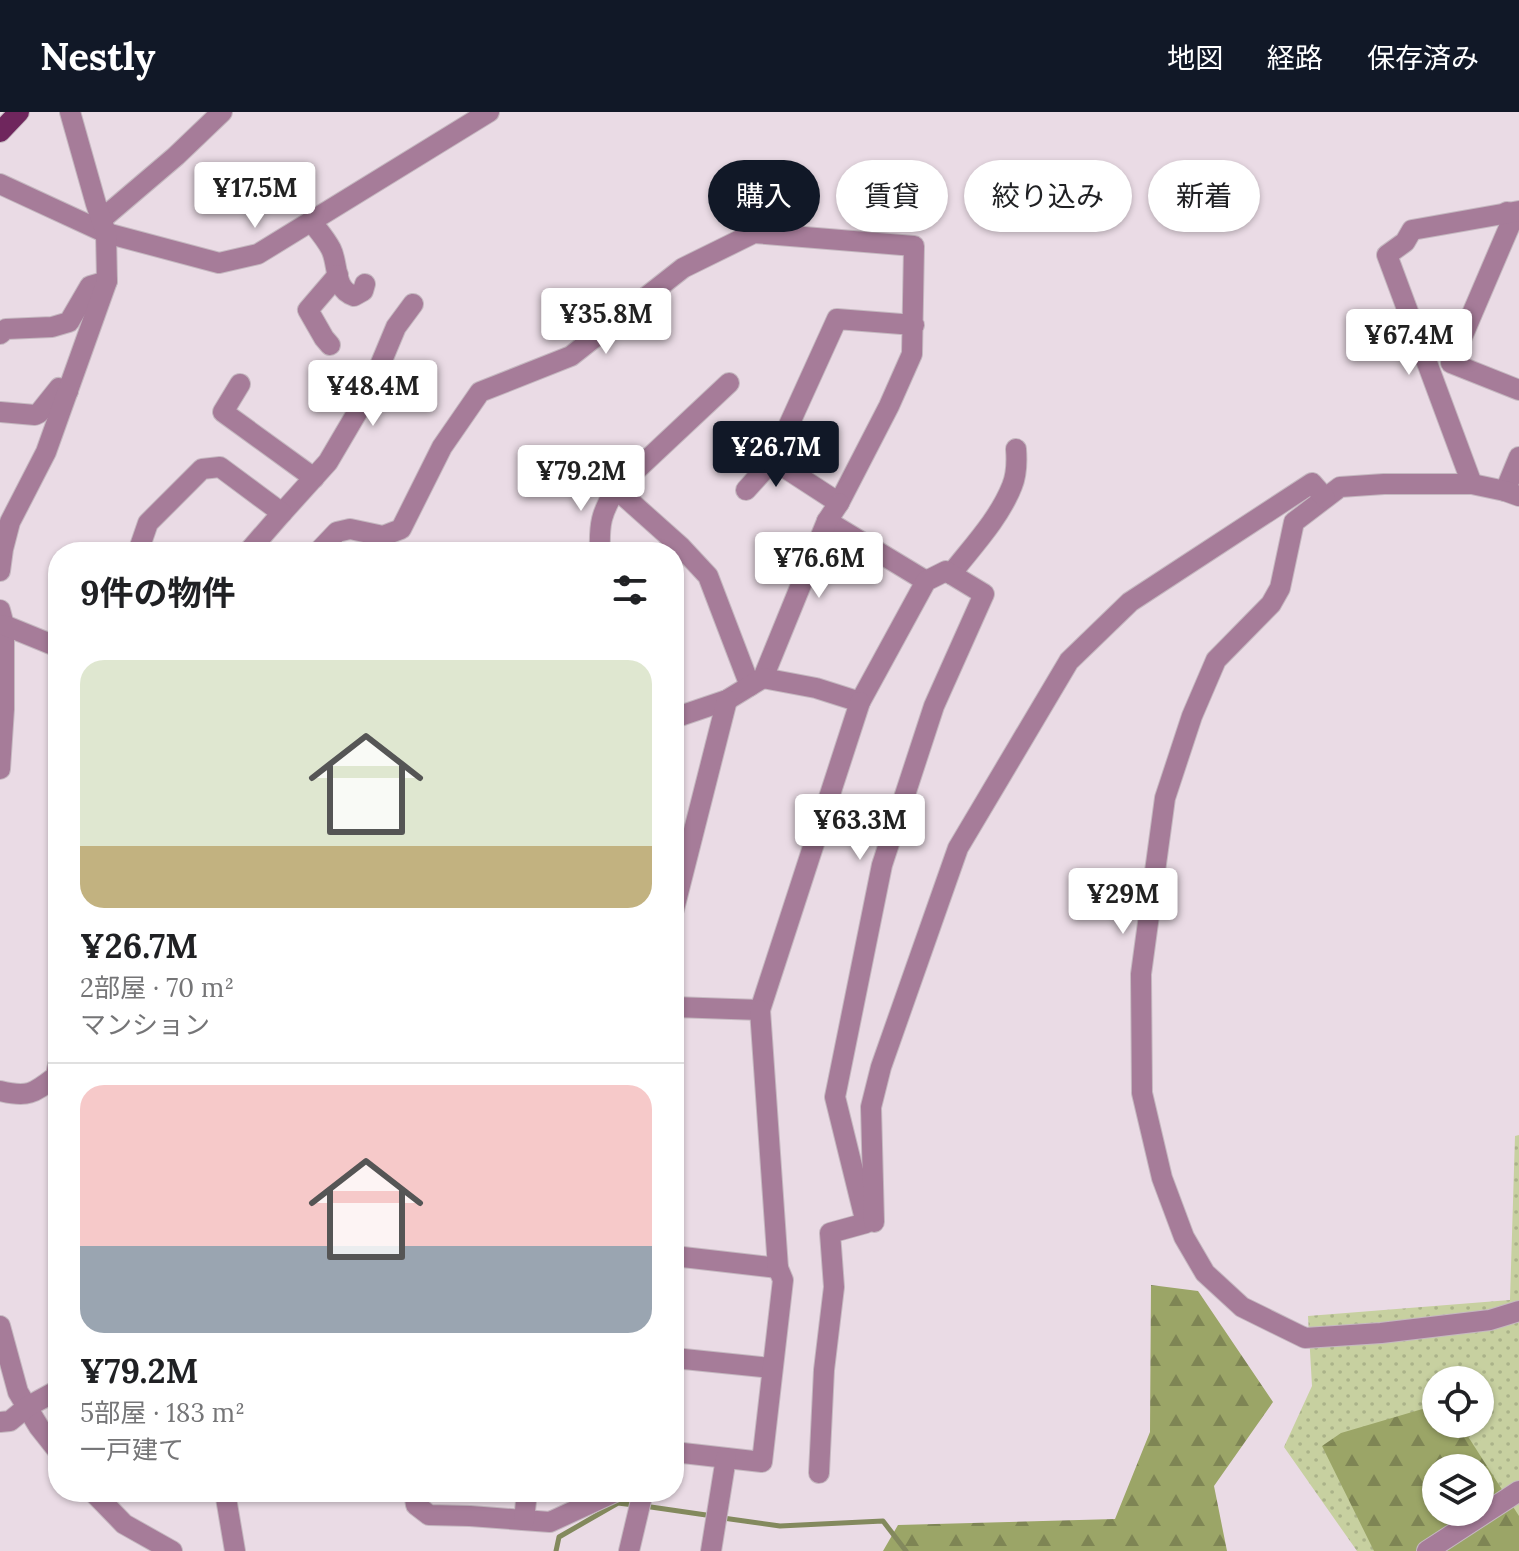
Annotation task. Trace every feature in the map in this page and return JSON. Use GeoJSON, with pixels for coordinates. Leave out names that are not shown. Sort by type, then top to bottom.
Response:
{"type":"FeatureCollection","features":[{"type":"Feature","properties":{"kind":"main road"},"geometry":{"type":"LineString","coordinates":[[0,132],[19,112]]}},
{"type":"Feature","properties":{"kind":"street"},"geometry":{"type":"LineString","coordinates":[[0,571],[10,522],[46,452],[107,281],[104,226],[70,112]]}},
{"type":"Feature","properties":{"kind":"street"},"geometry":{"type":"LineString","coordinates":[[104,226],[222,112]]}},
{"type":"Feature","properties":{"kind":"street"},"geometry":{"type":"LineString","coordinates":[[0,184],[104,226],[219,263],[258,254],[489,112]]}},
{"type":"Feature","properties":{"kind":"street"},"geometry":{"type":"LineString","coordinates":[[1472,484],[1387,255],[1405,242],[1412,230],[1513,212],[1451,363],[1519,390]]}},
{"type":"Feature","properties":{"kind":"street"},"geometry":{"type":"LineString","coordinates":[[311,221],[331,251],[339,283],[346,293],[354,296],[363,291],[365,284]]}},
{"type":"Feature","properties":{"kind":"street"},"geometry":{"type":"LineString","coordinates":[[328,542],[337,532],[350,529],[383,536],[401,529],[442,447],[480,392],[571,356],[683,268],[754,233],[914,246],[912,354],[889,406],[827,521],[756,682],[727,700],[684,715]]}},
{"type":"Feature","properties":{"kind":"street"},"geometry":{"type":"LineString","coordinates":[[330,345],[308,310],[338,275]]}},
{"type":"Feature","properties":{"kind":"street"},"geometry":{"type":"LineString","coordinates":[[0,334],[6,329],[52,327],[69,322],[90,286],[107,281]]}},
{"type":"Feature","properties":{"kind":"street"},"geometry":{"type":"LineString","coordinates":[[257,542],[328,462],[368,394],[396,327],[413,304]]}},
{"type":"Feature","properties":{"kind":"street"},"geometry":{"type":"LineString","coordinates":[[746,490],[773,460],[837,319],[914,325]]}},
{"type":"Feature","properties":{"kind":"street"},"geometry":{"type":"LineString","coordinates":[[600,542],[605,507],[616,489],[729,383]]}},
{"type":"Feature","properties":{"kind":"street"},"geometry":{"type":"LineString","coordinates":[[240,384],[223,412],[314,478]]}},
{"type":"Feature","properties":{"kind":"street"},"geometry":{"type":"LineString","coordinates":[[0,412],[35,415],[59,388],[68,391]]}},
{"type":"Feature","properties":{"kind":"street"},"geometry":{"type":"LineString","coordinates":[[951,574],[1009,494],[1017,467],[1016,449]]}},
{"type":"Feature","properties":{"kind":"street"},"geometry":{"type":"LineString","coordinates":[[1519,457],[1512,494],[1472,484],[1340,487],[1294,522],[1280,588],[1271,604],[1216,660],[1192,716],[1165,798],[1141,974],[1142,1093],[1158,1164],[1184,1237],[1205,1273],[1242,1307],[1305,1338],[1490,1320],[1519,1311]]}},
{"type":"Feature","properties":{"kind":"street"},"geometry":{"type":"LineString","coordinates":[[773,460],[839,503]]}},
{"type":"Feature","properties":{"kind":"street"},"geometry":{"type":"LineString","coordinates":[[141,542],[148,523],[202,469],[220,467],[282,513]]}},
{"type":"Feature","properties":{"kind":"street"},"geometry":{"type":"LineString","coordinates":[[819,1473],[824,1370],[834,1287],[830,1233],[874,1222],[871,1107],[881,1067],[958,848],[1069,661],[1130,602],[1312,483],[1325,498]]}},
{"type":"Feature","properties":{"kind":"street"},"geometry":{"type":"LineString","coordinates":[[616,489],[675,542]]}},
{"type":"Feature","properties":{"kind":"street"},"geometry":{"type":"LineString","coordinates":[[827,521],[926,581]]}},
{"type":"Feature","properties":{"kind":"street"},"geometry":{"type":"LineString","coordinates":[[684,550],[708,576],[756,682]]}},
{"type":"Feature","properties":{"kind":"street"},"geometry":{"type":"LineString","coordinates":[[684,1453],[762,1462],[783,1280],[778,1268],[760,1010],[860,702],[926,581],[946,571],[984,594],[934,706],[882,865],[835,1097],[866,1223]]}},
{"type":"Feature","properties":{"kind":"street"},"geometry":{"type":"LineString","coordinates":[[0,769],[4,709],[2,617],[48,642]]}},
{"type":"Feature","properties":{"kind":"street"},"geometry":{"type":"LineString","coordinates":[[756,682],[816,688],[860,702]]}},
{"type":"Feature","properties":{"kind":"street"},"geometry":{"type":"LineString","coordinates":[[684,870],[727,700]]}},
{"type":"Feature","properties":{"kind":"street"},"geometry":{"type":"LineString","coordinates":[[684,1007],[760,1010]]}},
{"type":"Feature","properties":{"kind":"street"},"geometry":{"type":"LineString","coordinates":[[0,1091],[15,1095],[35,1092],[48,1082]]}},
{"type":"Feature","properties":{"kind":"street"},"geometry":{"type":"LineString","coordinates":[[684,1257],[778,1268]]}},
{"type":"Feature","properties":{"kind":"street"},"geometry":{"type":"LineString","coordinates":[[0,1326],[18,1392],[48,1438]]}},
{"type":"Feature","properties":{"kind":"street"},"geometry":{"type":"LineString","coordinates":[[684,1359],[772,1368]]}},
{"type":"Feature","properties":{"kind":"street"},"geometry":{"type":"LineString","coordinates":[[0,1422],[10,1421],[48,1395]]}},
{"type":"Feature","properties":{"kind":"street"},"geometry":{"type":"LineString","coordinates":[[711,1551],[726,1458]]}},
{"type":"Feature","properties":{"kind":"street"},"geometry":{"type":"LineString","coordinates":[[1427,1551],[1519,1491]]}},
{"type":"Feature","properties":{"kind":"street"},"geometry":{"type":"LineString","coordinates":[[103,1502],[124,1524],[172,1551]]}},
{"type":"Feature","properties":{"kind":"street"},"geometry":{"type":"LineString","coordinates":[[227,1502],[235,1551]]}},
{"type":"Feature","properties":{"kind":"street"},"geometry":{"type":"LineString","coordinates":[[416,1502],[429,1515],[550,1522],[593,1502]]}},
{"type":"Feature","properties":{"kind":"street"},"geometry":{"type":"LineString","coordinates":[[524,1520],[526,1502]]}},
{"type":"Feature","properties":{"kind":"street"},"geometry":{"type":"LineString","coordinates":[[629,1551],[641,1502]]}},
{"type":"Feature","properties":{"kind":"green space"},"geometry":{"type":"Polygon","coordinates":[[[1519,1135],[1519,1551],[1357,1551],[1284,1447],[1312,1386],[1308,1316],[1510,1300],[1515,1136],[1519,1135]]]}},
{"type":"Feature","properties":{"kind":"green space"},"geometry":{"type":"Polygon","coordinates":[[[1151,1285],[1198,1291],[1273,1402],[1214,1486],[1227,1551],[883,1551],[898,1525],[1115,1519],[1150,1432],[1151,1285]]]}},
{"type":"Feature","properties":{"kind":"green space"},"geometry":{"type":"Polygon","coordinates":[[[1422,1409],[1422,1438],[1469,1438],[1479,1454],[1422,1454],[1422,1526],[1494,1526],[1494,1477],[1519,1516],[1519,1551],[1374,1551],[1322,1446],[1341,1433],[1422,1409]]]}},
{"type":"Feature","properties":{"kind":"waterway"},"geometry":{"type":"LineString","coordinates":[[556,1551],[559,1537],[618,1503],[634,1505]]}},
{"type":"Feature","properties":{"kind":"waterway"},"geometry":{"type":"LineString","coordinates":[[644,1506],[713,1516]]}},
{"type":"Feature","properties":{"kind":"waterway"},"geometry":{"type":"LineString","coordinates":[[723,1518],[780,1526],[883,1521],[906,1551]]}}]}
